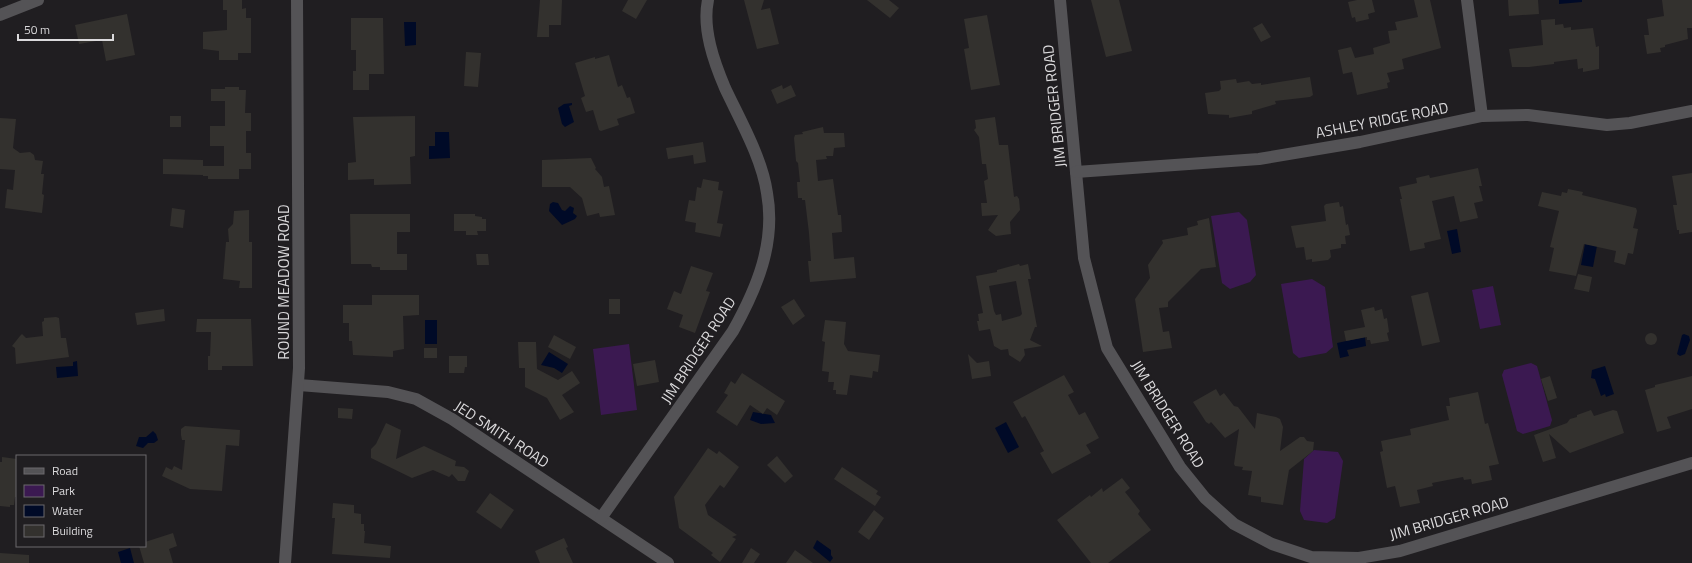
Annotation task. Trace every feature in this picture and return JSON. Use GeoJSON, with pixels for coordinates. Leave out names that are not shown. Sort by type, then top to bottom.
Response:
{"type":"FeatureCollection","features":[{"type":"Feature","properties":{"kind":"street"},"geometry":{"type":"LineString","coordinates":[[0,16],[38,0]]}},
{"type":"Feature","properties":{"kind":"street","name":"ROUND MEADOW ROAD"},"geometry":{"type":"LineString","coordinates":[[285,563],[299,385],[297,0]]}},
{"type":"Feature","properties":{"kind":"street","name":"JIM BRIDGER ROAD"},"geometry":{"type":"LineString","coordinates":[[602,518],[733,331],[747,305],[761,272],[769,238],[767,192],[757,160],[715,65],[708,33],[708,0]]}},
{"type":"Feature","properties":{"kind":"street","name":"JIM BRIDGER ROAD"},"geometry":{"type":"LineString","coordinates":[[1060,0],[1084,258],[1107,348],[1180,467],[1195,485],[1234,524],[1272,544],[1311,557],[1359,558],[1400,551],[1692,463]]}},
{"type":"Feature","properties":{"kind":"street"},"geometry":{"type":"LineString","coordinates":[[1467,0],[1482,116]]}},
{"type":"Feature","properties":{"kind":"street","name":"ASHLEY RIDGE ROAD"},"geometry":{"type":"LineString","coordinates":[[1076,172],[1259,159],[1360,142],[1482,116],[1528,115],[1607,125],[1630,123],[1692,110]]}},
{"type":"Feature","properties":{"kind":"street","name":"JED SMITH ROAD"},"geometry":{"type":"LineString","coordinates":[[299,385],[388,392],[416,399],[452,419],[668,563]]}},
{"type":"Feature","properties":{"kind":"green space"},"geometry":{"type":"Polygon","coordinates":[[[1239,212],[1247,220],[1256,275],[1250,282],[1230,289],[1222,283],[1211,216],[1239,212]]]}},
{"type":"Feature","properties":{"kind":"green space"},"geometry":{"type":"Polygon","coordinates":[[[1312,279],[1325,287],[1333,347],[1326,353],[1299,358],[1293,353],[1281,284],[1312,279]]]}},
{"type":"Feature","properties":{"kind":"green space"},"geometry":{"type":"Polygon","coordinates":[[[1493,286],[1501,325],[1480,329],[1472,290],[1493,286]]]}},
{"type":"Feature","properties":{"kind":"green space"},"geometry":{"type":"Polygon","coordinates":[[[629,344],[637,410],[601,415],[593,349],[629,344]]]}},
{"type":"Feature","properties":{"kind":"green space"},"geometry":{"type":"Polygon","coordinates":[[[1531,363],[1537,366],[1552,420],[1550,426],[1523,434],[1517,431],[1502,375],[1504,370],[1531,363]]]}},
{"type":"Feature","properties":{"kind":"green space"},"geometry":{"type":"Polygon","coordinates":[[[1314,450],[1338,452],[1343,461],[1335,518],[1327,523],[1304,520],[1300,511],[1304,459],[1314,450]]]}},
{"type":"Feature","properties":{"kind":"water"},"geometry":{"type":"Polygon","coordinates":[[[1559,0],[1582,0],[1582,2],[1559,4],[1559,0]]]}},
{"type":"Feature","properties":{"kind":"water"},"geometry":{"type":"Polygon","coordinates":[[[404,22],[416,22],[416,45],[405,46],[404,22]]]}},
{"type":"Feature","properties":{"kind":"water"},"geometry":{"type":"Polygon","coordinates":[[[572,103],[572,105],[569,106],[574,122],[565,127],[562,124],[558,108],[564,104],[572,103]]]}},
{"type":"Feature","properties":{"kind":"water"},"geometry":{"type":"Polygon","coordinates":[[[435,132],[449,132],[450,158],[429,159],[429,146],[435,146],[435,132]]]}},
{"type":"Feature","properties":{"kind":"water"},"geometry":{"type":"Polygon","coordinates":[[[553,202],[558,203],[562,210],[565,211],[570,206],[574,208],[573,213],[577,216],[575,219],[562,225],[549,211],[550,204],[553,202]]]}},
{"type":"Feature","properties":{"kind":"water"},"geometry":{"type":"Polygon","coordinates":[[[1457,229],[1461,252],[1452,254],[1447,231],[1457,229]]]}},
{"type":"Feature","properties":{"kind":"water"},"geometry":{"type":"Polygon","coordinates":[[[1585,244],[1597,246],[1593,267],[1581,265],[1585,244]]]}},
{"type":"Feature","properties":{"kind":"water"},"geometry":{"type":"Polygon","coordinates":[[[425,320],[437,320],[437,344],[425,344],[425,320]]]}},
{"type":"Feature","properties":{"kind":"water"},"geometry":{"type":"Polygon","coordinates":[[[1684,334],[1689,336],[1690,340],[1685,354],[1680,356],[1677,354],[1682,335],[1684,334]]]}},
{"type":"Feature","properties":{"kind":"water"},"geometry":{"type":"Polygon","coordinates":[[[1365,337],[1366,346],[1347,350],[1349,356],[1340,358],[1337,343],[1365,337]]]}},
{"type":"Feature","properties":{"kind":"water"},"geometry":{"type":"Polygon","coordinates":[[[549,352],[568,364],[562,373],[554,368],[541,365],[549,352]]]}},
{"type":"Feature","properties":{"kind":"water"},"geometry":{"type":"Polygon","coordinates":[[[77,361],[78,376],[57,378],[56,367],[73,366],[73,362],[77,361]]]}},
{"type":"Feature","properties":{"kind":"water"},"geometry":{"type":"Polygon","coordinates":[[[1605,366],[1614,394],[1606,397],[1605,394],[1601,396],[1595,379],[1591,378],[1592,370],[1605,366]]]}},
{"type":"Feature","properties":{"kind":"water"},"geometry":{"type":"Polygon","coordinates":[[[753,412],[771,415],[775,423],[761,424],[750,420],[753,412]]]}},
{"type":"Feature","properties":{"kind":"water"},"geometry":{"type":"Polygon","coordinates":[[[1006,422],[1019,447],[1008,453],[995,428],[1006,422]]]}},
{"type":"Feature","properties":{"kind":"water"},"geometry":{"type":"Polygon","coordinates":[[[153,431],[158,440],[154,443],[148,443],[143,448],[136,446],[139,437],[146,437],[153,431]]]}},
{"type":"Feature","properties":{"kind":"water"},"geometry":{"type":"Polygon","coordinates":[[[817,540],[831,550],[831,555],[833,558],[830,562],[813,548],[817,540]]]}},
{"type":"Feature","properties":{"kind":"water"},"geometry":{"type":"Polygon","coordinates":[[[130,548],[134,563],[121,563],[118,552],[130,548]]]}},
{"type":"Feature","properties":{"kind":"building"},"geometry":{"type":"Polygon","coordinates":[[[223,0],[242,0],[242,9],[246,8],[246,18],[251,18],[251,53],[238,53],[238,60],[219,60],[219,51],[203,49],[203,32],[227,30],[227,10],[223,10],[223,0]]]}},
{"type":"Feature","properties":{"kind":"building"},"geometry":{"type":"Polygon","coordinates":[[[540,0],[562,0],[561,25],[549,25],[549,37],[537,37],[540,0]]]}},
{"type":"Feature","properties":{"kind":"building"},"geometry":{"type":"Polygon","coordinates":[[[628,0],[647,0],[636,19],[622,11],[628,0]]]}},
{"type":"Feature","properties":{"kind":"building"},"geometry":{"type":"Polygon","coordinates":[[[744,0],[764,0],[761,10],[770,8],[779,44],[757,49],[744,0]]]}},
{"type":"Feature","properties":{"kind":"building"},"geometry":{"type":"Polygon","coordinates":[[[867,0],[889,0],[899,8],[890,18],[867,0]]]}},
{"type":"Feature","properties":{"kind":"building"},"geometry":{"type":"Polygon","coordinates":[[[1091,0],[1119,0],[1132,51],[1106,57],[1091,0]]]}},
{"type":"Feature","properties":{"kind":"building"},"geometry":{"type":"Polygon","coordinates":[[[1357,0],[1372,0],[1375,12],[1368,14],[1369,19],[1356,22],[1355,17],[1352,18],[1348,2],[1357,0]]]}},
{"type":"Feature","properties":{"kind":"building"},"geometry":{"type":"Polygon","coordinates":[[[1414,0],[1430,0],[1441,48],[1402,59],[1404,69],[1387,73],[1390,82],[1387,83],[1388,88],[1357,95],[1352,72],[1343,74],[1338,50],[1351,47],[1355,58],[1374,54],[1373,48],[1390,43],[1388,31],[1397,30],[1395,22],[1418,17],[1414,0]]]}},
{"type":"Feature","properties":{"kind":"building"},"geometry":{"type":"Polygon","coordinates":[[[1508,0],[1538,0],[1539,14],[1509,16],[1508,0]]]}},
{"type":"Feature","properties":{"kind":"building"},"geometry":{"type":"Polygon","coordinates":[[[1662,0],[1692,0],[1692,28],[1687,28],[1688,39],[1665,45],[1665,47],[1660,48],[1661,52],[1647,54],[1644,35],[1649,35],[1647,19],[1664,16],[1662,0]]]}},
{"type":"Feature","properties":{"kind":"building"},"geometry":{"type":"Polygon","coordinates":[[[127,14],[135,55],[106,61],[102,40],[79,44],[75,25],[127,14]]]}},
{"type":"Feature","properties":{"kind":"building"},"geometry":{"type":"Polygon","coordinates":[[[987,15],[1000,85],[971,90],[964,49],[969,48],[964,19],[987,15]]]}},
{"type":"Feature","properties":{"kind":"building"},"geometry":{"type":"Polygon","coordinates":[[[351,18],[383,18],[384,74],[369,74],[369,90],[353,90],[353,71],[356,71],[356,50],[351,50],[351,18]]]}},
{"type":"Feature","properties":{"kind":"building"},"geometry":{"type":"Polygon","coordinates":[[[1555,19],[1555,25],[1563,24],[1564,28],[1571,27],[1571,30],[1593,28],[1596,47],[1599,46],[1599,69],[1583,72],[1583,68],[1578,69],[1577,59],[1554,62],[1554,64],[1529,67],[1512,67],[1509,49],[1543,45],[1541,20],[1555,19]]]}},
{"type":"Feature","properties":{"kind":"building"},"geometry":{"type":"Polygon","coordinates":[[[1262,23],[1271,37],[1261,42],[1253,28],[1262,23]]]}},
{"type":"Feature","properties":{"kind":"building"},"geometry":{"type":"Polygon","coordinates":[[[466,52],[481,53],[478,87],[464,86],[466,52]]]}},
{"type":"Feature","properties":{"kind":"building"},"geometry":{"type":"Polygon","coordinates":[[[609,55],[618,87],[622,85],[627,98],[630,97],[635,113],[617,119],[619,125],[601,131],[599,130],[593,110],[586,112],[581,98],[585,96],[575,63],[595,57],[595,59],[609,55]]]}},
{"type":"Feature","properties":{"kind":"building"},"geometry":{"type":"Polygon","coordinates":[[[1310,77],[1313,95],[1310,97],[1275,101],[1276,104],[1252,111],[1252,114],[1229,118],[1229,115],[1208,114],[1205,93],[1219,91],[1221,89],[1220,81],[1236,79],[1237,83],[1249,81],[1252,84],[1261,83],[1261,85],[1310,77]]]}},
{"type":"Feature","properties":{"kind":"building"},"geometry":{"type":"Polygon","coordinates":[[[782,85],[783,89],[791,85],[796,96],[777,104],[771,90],[782,85]]]}},
{"type":"Feature","properties":{"kind":"building"},"geometry":{"type":"Polygon","coordinates":[[[225,87],[239,87],[239,90],[246,90],[245,113],[251,113],[251,131],[246,131],[246,153],[251,153],[251,169],[239,169],[239,179],[208,179],[208,176],[203,176],[203,166],[224,166],[224,146],[210,146],[210,126],[225,126],[225,101],[211,101],[211,89],[225,89],[225,87]]]}},
{"type":"Feature","properties":{"kind":"building"},"geometry":{"type":"Polygon","coordinates":[[[170,116],[181,116],[181,127],[170,127],[170,116]]]}},
{"type":"Feature","properties":{"kind":"building"},"geometry":{"type":"Polygon","coordinates":[[[415,116],[415,156],[410,157],[411,184],[374,185],[374,179],[348,180],[348,163],[356,162],[353,117],[415,116]]]}},
{"type":"Feature","properties":{"kind":"building"},"geometry":{"type":"Polygon","coordinates":[[[995,117],[999,145],[1008,145],[1014,197],[1017,196],[1019,199],[1020,210],[1010,222],[1011,234],[996,236],[988,230],[998,215],[982,216],[981,203],[987,203],[984,181],[988,179],[986,164],[982,164],[979,137],[974,130],[976,128],[975,120],[995,117]]]}},
{"type":"Feature","properties":{"kind":"building"},"geometry":{"type":"Polygon","coordinates":[[[0,118],[16,119],[13,148],[20,153],[30,152],[34,155],[35,160],[43,161],[41,174],[44,174],[42,213],[5,208],[7,189],[13,190],[15,170],[0,169],[0,118]]]}},
{"type":"Feature","properties":{"kind":"building"},"geometry":{"type":"Polygon","coordinates":[[[823,127],[824,133],[844,133],[845,147],[834,148],[833,156],[826,156],[827,159],[816,160],[818,181],[833,179],[838,215],[841,215],[842,232],[832,233],[834,259],[854,257],[856,278],[810,282],[808,261],[811,261],[809,233],[805,200],[798,198],[797,182],[800,182],[794,138],[795,135],[803,134],[802,132],[823,127]]]}},
{"type":"Feature","properties":{"kind":"building"},"geometry":{"type":"Polygon","coordinates":[[[703,142],[706,162],[694,164],[693,155],[668,159],[666,148],[703,142]]]}},
{"type":"Feature","properties":{"kind":"building"},"geometry":{"type":"Polygon","coordinates":[[[591,158],[596,168],[595,169],[602,177],[604,187],[609,186],[615,215],[600,217],[599,213],[587,216],[582,198],[570,187],[542,187],[542,160],[591,158]]]}},
{"type":"Feature","properties":{"kind":"building"},"geometry":{"type":"Polygon","coordinates":[[[163,159],[203,160],[203,175],[163,174],[163,159]]]}},
{"type":"Feature","properties":{"kind":"building"},"geometry":{"type":"Polygon","coordinates":[[[1478,168],[1482,186],[1479,186],[1483,201],[1474,203],[1478,218],[1460,222],[1454,196],[1432,201],[1441,239],[1424,243],[1425,248],[1410,251],[1399,187],[1417,183],[1416,178],[1429,175],[1430,178],[1478,168]]]}},
{"type":"Feature","properties":{"kind":"building"},"geometry":{"type":"Polygon","coordinates":[[[1692,173],[1692,232],[1679,234],[1673,205],[1677,205],[1672,176],[1692,173]]]}},
{"type":"Feature","properties":{"kind":"building"},"geometry":{"type":"Polygon","coordinates":[[[703,179],[719,182],[718,190],[723,191],[717,223],[723,224],[720,237],[695,232],[696,223],[685,221],[689,200],[695,201],[697,187],[701,188],[703,179]]]}},
{"type":"Feature","properties":{"kind":"building"},"geometry":{"type":"Polygon","coordinates":[[[1568,189],[1583,192],[1582,195],[1636,208],[1637,211],[1633,228],[1638,229],[1633,254],[1628,253],[1625,265],[1614,262],[1616,251],[1584,244],[1576,276],[1549,271],[1554,248],[1550,247],[1559,211],[1538,206],[1542,192],[1561,196],[1562,192],[1567,193],[1568,189]]]}},
{"type":"Feature","properties":{"kind":"building"},"geometry":{"type":"Polygon","coordinates":[[[1339,202],[1340,207],[1343,206],[1346,225],[1348,224],[1350,235],[1345,236],[1346,244],[1341,244],[1341,248],[1330,250],[1331,257],[1328,260],[1312,262],[1312,259],[1306,260],[1304,247],[1296,248],[1291,226],[1326,221],[1324,206],[1326,204],[1339,202]]]}},
{"type":"Feature","properties":{"kind":"building"},"geometry":{"type":"Polygon","coordinates":[[[172,208],[185,210],[183,228],[170,226],[172,208]]]}},
{"type":"Feature","properties":{"kind":"building"},"geometry":{"type":"Polygon","coordinates":[[[249,210],[249,242],[252,242],[252,288],[239,288],[240,281],[223,279],[226,242],[229,242],[228,229],[233,224],[234,211],[249,210]]]}},
{"type":"Feature","properties":{"kind":"building"},"geometry":{"type":"Polygon","coordinates":[[[350,214],[410,214],[410,232],[397,232],[397,254],[407,254],[407,270],[380,270],[380,267],[372,267],[371,264],[351,264],[350,214]]]}},
{"type":"Feature","properties":{"kind":"building"},"geometry":{"type":"Polygon","coordinates":[[[454,214],[475,214],[475,216],[486,219],[486,231],[477,231],[478,235],[466,235],[466,231],[454,231],[454,214]]]}},
{"type":"Feature","properties":{"kind":"building"},"geometry":{"type":"Polygon","coordinates":[[[1209,218],[1216,267],[1201,269],[1168,302],[1168,307],[1159,308],[1163,332],[1169,331],[1172,348],[1143,352],[1135,299],[1150,278],[1148,265],[1163,243],[1162,240],[1188,235],[1187,228],[1198,225],[1197,221],[1209,218]]]}},
{"type":"Feature","properties":{"kind":"building"},"geometry":{"type":"Polygon","coordinates":[[[476,254],[488,254],[489,265],[477,265],[476,254]]]}},
{"type":"Feature","properties":{"kind":"building"},"geometry":{"type":"Polygon","coordinates":[[[1019,264],[1020,266],[1028,264],[1031,279],[1028,279],[1037,327],[1035,327],[1030,340],[1042,346],[1024,349],[1025,355],[1020,362],[1009,355],[1008,349],[1001,350],[994,346],[990,329],[979,331],[977,321],[979,321],[978,314],[983,313],[976,276],[997,272],[997,270],[1019,264]],[[1016,281],[989,286],[994,311],[996,315],[1001,314],[1002,321],[1020,316],[1022,314],[1016,281]]]}},
{"type":"Feature","properties":{"kind":"building"},"geometry":{"type":"Polygon","coordinates":[[[691,266],[713,273],[706,291],[710,292],[695,333],[679,327],[683,315],[667,309],[674,291],[681,294],[691,266]]]}},
{"type":"Feature","properties":{"kind":"building"},"geometry":{"type":"Polygon","coordinates":[[[1578,274],[1592,277],[1589,292],[1574,289],[1578,274]]]}},
{"type":"Feature","properties":{"kind":"building"},"geometry":{"type":"Polygon","coordinates":[[[1428,292],[1440,342],[1422,346],[1411,296],[1428,292]]]}},
{"type":"Feature","properties":{"kind":"building"},"geometry":{"type":"Polygon","coordinates":[[[372,295],[419,295],[419,315],[403,316],[404,349],[393,351],[393,357],[353,355],[352,341],[349,341],[349,323],[343,323],[343,305],[372,305],[372,295]]]}},
{"type":"Feature","properties":{"kind":"building"},"geometry":{"type":"Polygon","coordinates":[[[609,299],[620,299],[620,314],[609,314],[609,299]]]}},
{"type":"Feature","properties":{"kind":"building"},"geometry":{"type":"Polygon","coordinates":[[[794,299],[805,316],[793,325],[781,307],[794,299]]]}},
{"type":"Feature","properties":{"kind":"building"},"geometry":{"type":"Polygon","coordinates":[[[1374,307],[1375,311],[1382,309],[1384,319],[1387,318],[1389,332],[1387,333],[1389,341],[1371,344],[1370,340],[1367,340],[1367,337],[1346,341],[1344,331],[1365,327],[1361,310],[1374,307]]]}},
{"type":"Feature","properties":{"kind":"building"},"geometry":{"type":"Polygon","coordinates":[[[164,309],[165,321],[137,325],[135,313],[164,309]]]}},
{"type":"Feature","properties":{"kind":"building"},"geometry":{"type":"Polygon","coordinates":[[[44,318],[59,318],[61,338],[66,338],[69,357],[16,364],[15,348],[12,346],[20,336],[22,334],[26,338],[43,336],[42,322],[44,321],[44,318]]]}},
{"type":"Feature","properties":{"kind":"building"},"geometry":{"type":"Polygon","coordinates":[[[197,319],[251,319],[253,366],[222,366],[222,370],[208,370],[211,332],[196,332],[197,319]]]}},
{"type":"Feature","properties":{"kind":"building"},"geometry":{"type":"Polygon","coordinates":[[[825,320],[846,322],[844,344],[848,351],[880,355],[878,372],[873,371],[872,378],[850,375],[847,395],[836,394],[836,390],[833,390],[834,382],[828,382],[829,372],[822,371],[825,342],[822,341],[825,320]]]}},
{"type":"Feature","properties":{"kind":"building"},"geometry":{"type":"Polygon","coordinates":[[[1649,333],[1653,333],[1657,339],[1653,345],[1649,345],[1645,341],[1645,337],[1649,333]]]}},
{"type":"Feature","properties":{"kind":"building"},"geometry":{"type":"Polygon","coordinates":[[[554,335],[576,347],[570,359],[548,347],[554,335]]]}},
{"type":"Feature","properties":{"kind":"building"},"geometry":{"type":"Polygon","coordinates":[[[518,342],[536,342],[537,369],[558,380],[572,371],[580,383],[562,395],[574,412],[560,420],[547,398],[525,387],[525,368],[519,368],[518,342]]]}},
{"type":"Feature","properties":{"kind":"building"},"geometry":{"type":"Polygon","coordinates":[[[424,348],[437,348],[437,358],[424,358],[424,348]]]}},
{"type":"Feature","properties":{"kind":"building"},"geometry":{"type":"Polygon","coordinates":[[[968,354],[977,363],[989,361],[991,376],[972,379],[968,354]]]}},
{"type":"Feature","properties":{"kind":"building"},"geometry":{"type":"Polygon","coordinates":[[[449,356],[467,356],[467,367],[465,367],[464,373],[449,373],[449,356]]]}},
{"type":"Feature","properties":{"kind":"building"},"geometry":{"type":"Polygon","coordinates":[[[655,360],[659,382],[637,386],[633,364],[655,360]]]}},
{"type":"Feature","properties":{"kind":"building"},"geometry":{"type":"Polygon","coordinates":[[[742,373],[785,401],[777,415],[767,408],[763,414],[750,405],[737,426],[716,412],[728,395],[724,393],[731,381],[735,384],[742,373]]]}},
{"type":"Feature","properties":{"kind":"building"},"geometry":{"type":"Polygon","coordinates":[[[1064,375],[1074,392],[1068,395],[1079,415],[1085,412],[1099,438],[1086,445],[1091,453],[1052,474],[1040,453],[1044,451],[1025,416],[1022,418],[1013,402],[1064,375]]]}},
{"type":"Feature","properties":{"kind":"building"},"geometry":{"type":"Polygon","coordinates":[[[1550,376],[1557,398],[1548,401],[1541,379],[1550,376]]]}},
{"type":"Feature","properties":{"kind":"building"},"geometry":{"type":"Polygon","coordinates":[[[1692,376],[1692,409],[1667,417],[1671,428],[1657,432],[1645,390],[1655,387],[1655,385],[1692,376]]]}},
{"type":"Feature","properties":{"kind":"building"},"geometry":{"type":"Polygon","coordinates":[[[1216,389],[1220,396],[1224,393],[1234,406],[1238,407],[1255,429],[1257,413],[1280,419],[1283,427],[1280,451],[1300,437],[1304,437],[1307,441],[1314,442],[1313,451],[1289,470],[1283,505],[1261,502],[1261,497],[1248,495],[1252,471],[1242,470],[1243,467],[1235,466],[1234,464],[1239,429],[1225,438],[1211,422],[1209,424],[1206,422],[1193,402],[1216,389]]]}},
{"type":"Feature","properties":{"kind":"building"},"geometry":{"type":"Polygon","coordinates":[[[1478,392],[1485,424],[1488,423],[1499,464],[1489,466],[1492,480],[1472,484],[1471,479],[1464,480],[1463,477],[1432,483],[1433,486],[1417,490],[1420,503],[1400,507],[1395,486],[1387,488],[1380,452],[1383,451],[1381,441],[1411,435],[1410,429],[1449,420],[1446,406],[1450,406],[1449,398],[1478,392]]]}},
{"type":"Feature","properties":{"kind":"building"},"geometry":{"type":"Polygon","coordinates":[[[338,408],[353,409],[352,419],[338,418],[338,408]]]}},
{"type":"Feature","properties":{"kind":"building"},"geometry":{"type":"Polygon","coordinates":[[[1591,410],[1594,416],[1613,410],[1617,411],[1624,433],[1570,453],[1549,434],[1556,458],[1543,462],[1534,435],[1567,423],[1570,419],[1577,417],[1577,415],[1591,410]]]}},
{"type":"Feature","properties":{"kind":"building"},"geometry":{"type":"Polygon","coordinates":[[[386,423],[401,430],[396,459],[424,446],[456,461],[455,466],[464,467],[469,471],[465,481],[458,481],[452,474],[449,477],[433,470],[412,478],[371,458],[371,449],[376,444],[386,423]]]}},
{"type":"Feature","properties":{"kind":"building"},"geometry":{"type":"Polygon","coordinates":[[[185,426],[240,430],[239,446],[226,445],[222,491],[190,489],[162,476],[166,467],[172,470],[174,466],[182,470],[185,440],[182,440],[181,429],[185,426]]]}},
{"type":"Feature","properties":{"kind":"building"},"geometry":{"type":"Polygon","coordinates":[[[708,448],[717,454],[719,451],[739,467],[724,488],[720,485],[705,505],[708,515],[737,535],[732,537],[736,539],[720,562],[711,555],[713,553],[679,528],[674,497],[708,448]]]}},
{"type":"Feature","properties":{"kind":"building"},"geometry":{"type":"Polygon","coordinates":[[[777,456],[793,476],[785,483],[767,465],[777,456]]]}},
{"type":"Feature","properties":{"kind":"building"},"geometry":{"type":"Polygon","coordinates":[[[2,457],[16,459],[16,497],[14,505],[10,505],[10,507],[0,506],[0,462],[2,462],[2,457]]]}},
{"type":"Feature","properties":{"kind":"building"},"geometry":{"type":"Polygon","coordinates":[[[842,467],[878,491],[876,494],[881,497],[875,506],[834,479],[842,467]]]}},
{"type":"Feature","properties":{"kind":"building"},"geometry":{"type":"Polygon","coordinates":[[[1122,478],[1130,488],[1125,492],[1140,511],[1138,514],[1151,530],[1108,563],[1091,563],[1057,520],[1090,495],[1091,497],[1102,488],[1103,492],[1122,478]]]}},
{"type":"Feature","properties":{"kind":"building"},"geometry":{"type":"Polygon","coordinates":[[[490,493],[514,510],[501,529],[476,512],[490,493]]]}},
{"type":"Feature","properties":{"kind":"building"},"geometry":{"type":"Polygon","coordinates":[[[333,503],[354,505],[354,513],[361,514],[361,524],[364,524],[364,543],[391,546],[390,558],[332,554],[335,518],[332,518],[333,503]]]}},
{"type":"Feature","properties":{"kind":"building"},"geometry":{"type":"Polygon","coordinates":[[[874,510],[884,518],[869,540],[858,532],[874,510]]]}},
{"type":"Feature","properties":{"kind":"building"},"geometry":{"type":"Polygon","coordinates":[[[173,533],[177,546],[169,549],[173,563],[144,563],[139,547],[146,547],[146,542],[173,533]]]}},
{"type":"Feature","properties":{"kind":"building"},"geometry":{"type":"Polygon","coordinates":[[[564,538],[568,547],[566,548],[573,563],[540,563],[535,551],[564,538]]]}},
{"type":"Feature","properties":{"kind":"building"},"geometry":{"type":"Polygon","coordinates":[[[751,548],[760,554],[754,563],[742,563],[751,548]]]}},
{"type":"Feature","properties":{"kind":"building"},"geometry":{"type":"Polygon","coordinates":[[[795,550],[813,563],[786,563],[795,550]]]}},
{"type":"Feature","properties":{"kind":"building"},"geometry":{"type":"Polygon","coordinates":[[[0,553],[29,555],[29,563],[0,563],[0,553]]]}}]}
